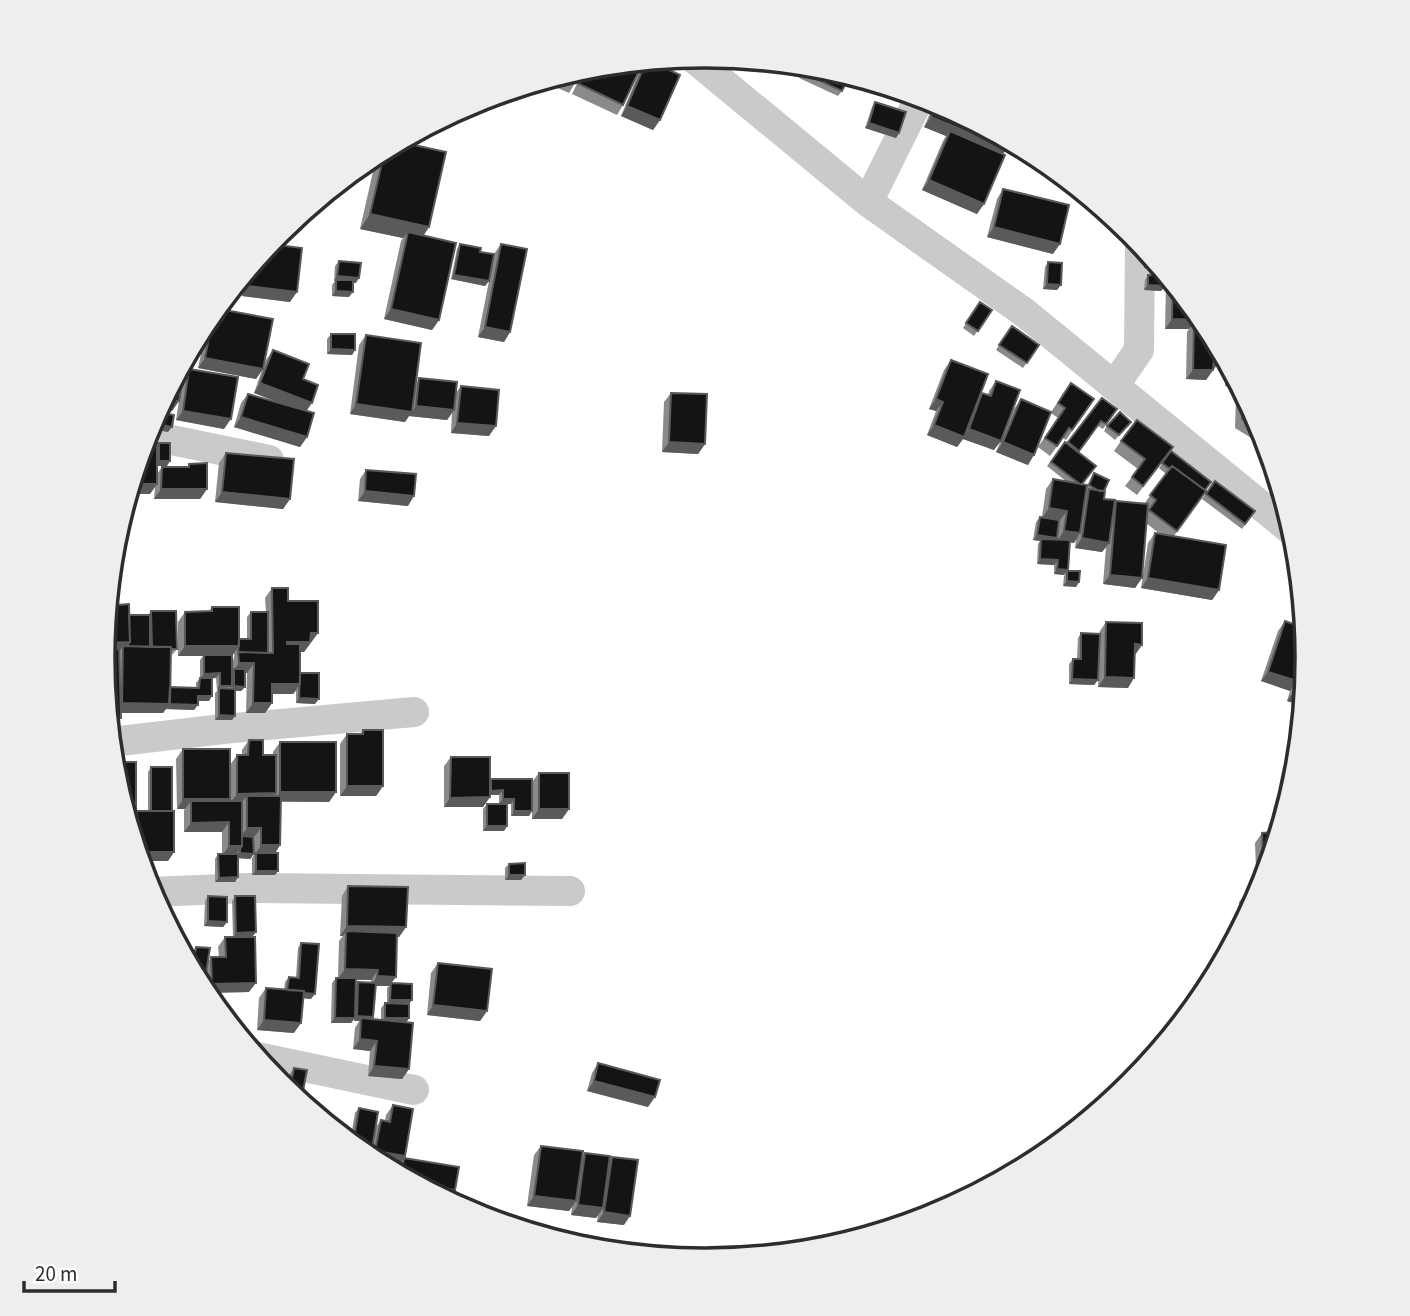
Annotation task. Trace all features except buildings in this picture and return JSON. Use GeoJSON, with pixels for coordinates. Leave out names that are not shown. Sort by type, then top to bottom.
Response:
{"type":"FeatureCollection","features":[{"type":"Feature","properties":{"kind":"street"},"geometry":{"type":"LineString","coordinates":[[705,68],[868,202],[1025,313],[1278,520]]}},
{"type":"Feature","properties":{"kind":"street"},"geometry":{"type":"LineString","coordinates":[[868,202],[915,107]]}},
{"type":"Feature","properties":{"kind":"street"},"geometry":{"type":"LineString","coordinates":[[1114,386],[1139,350],[1140,260]]}},
{"type":"Feature","properties":{"kind":"street"},"geometry":{"type":"LineString","coordinates":[[158,437],[269,460]]}},
{"type":"Feature","properties":{"kind":"street"},"geometry":{"type":"LineString","coordinates":[[121,741],[414,712]]}},
{"type":"Feature","properties":{"kind":"street"},"geometry":{"type":"LineString","coordinates":[[163,891],[247,888],[570,891]]}},
{"type":"Feature","properties":{"kind":"street"},"geometry":{"type":"LineString","coordinates":[[275,1061],[414,1090]]}}]}
